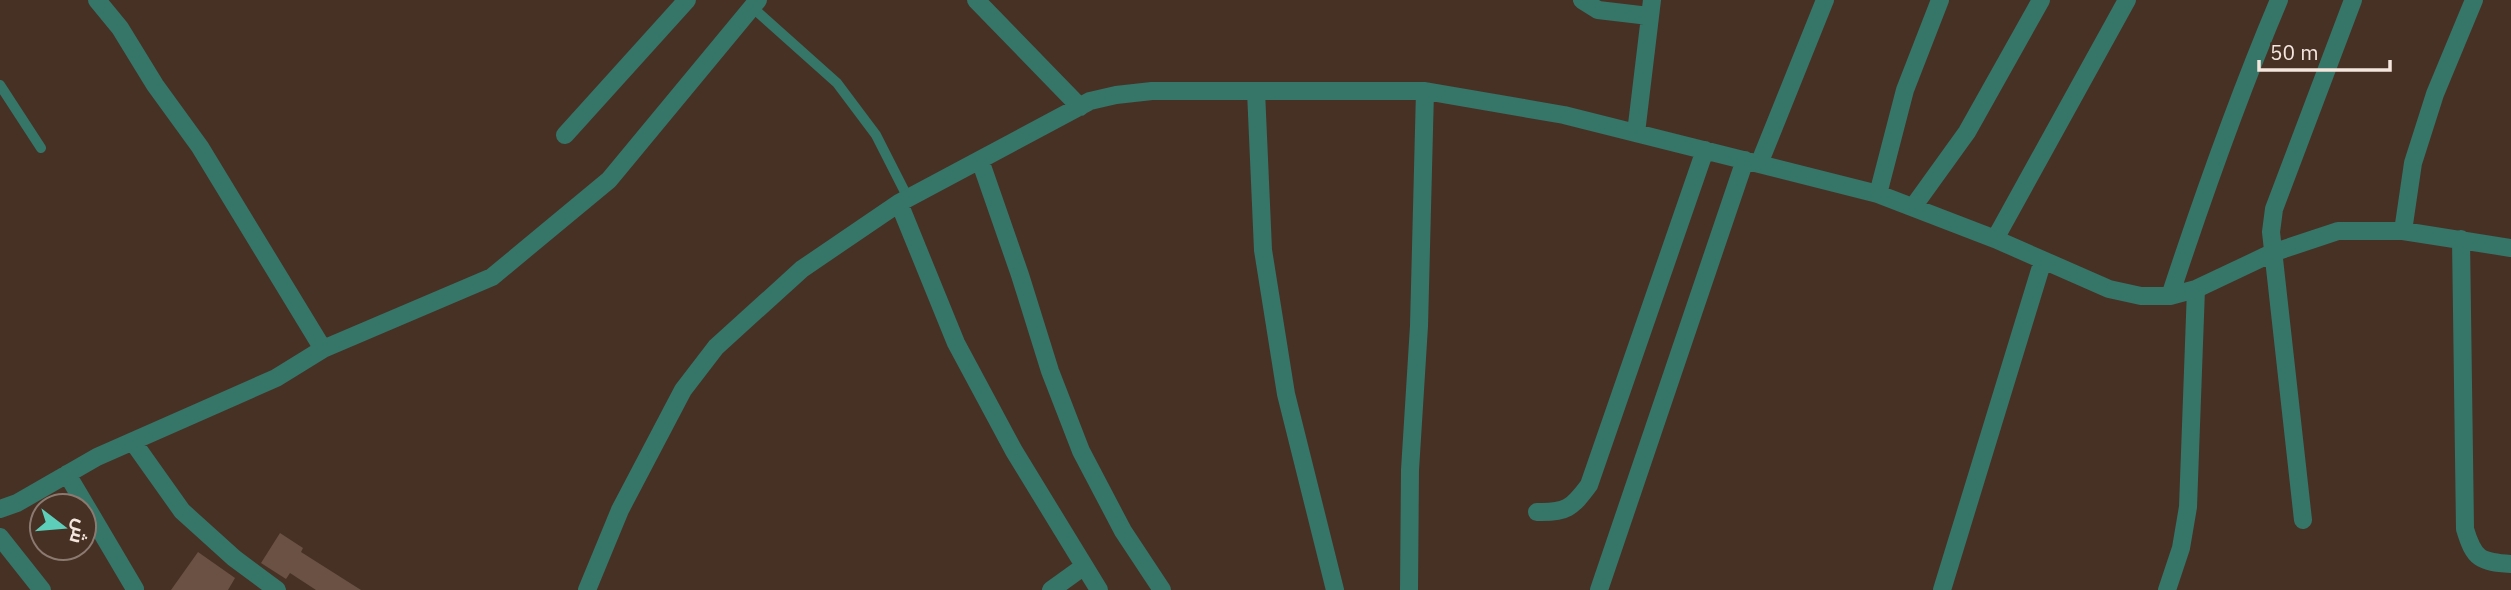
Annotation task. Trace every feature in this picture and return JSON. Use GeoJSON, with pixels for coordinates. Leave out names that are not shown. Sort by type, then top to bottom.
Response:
{"type":"FeatureCollection","features":[{"type":"Feature","properties":{"kind":"street"},"geometry":{"type":"LineString","coordinates":[[97,0],[120,28],[155,85],[207,158],[323,349]]}},
{"type":"Feature","properties":{"kind":"street"},"geometry":{"type":"LineString","coordinates":[[565,135],[687,0]]}},
{"type":"Feature","properties":{"kind":"street"},"geometry":{"type":"LineString","coordinates":[[975,0],[1080,107]]}},
{"type":"Feature","properties":{"kind":"street"},"geometry":{"type":"LineString","coordinates":[[1582,0],[1598,10],[1651,8],[1636,133]]}},
{"type":"Feature","properties":{"kind":"street"},"geometry":{"type":"LineString","coordinates":[[1599,590],[1752,162],[1825,0]]}},
{"type":"Feature","properties":{"kind":"street"},"geometry":{"type":"LineString","coordinates":[[1878,194],[1905,90],[1940,0]]}},
{"type":"Feature","properties":{"kind":"street"},"geometry":{"type":"LineString","coordinates":[[1913,207],[1967,132],[2041,0]]}},
{"type":"Feature","properties":{"kind":"street"},"geometry":{"type":"LineString","coordinates":[[1995,239],[2127,0]]}},
{"type":"Feature","properties":{"kind":"street"},"geometry":{"type":"LineString","coordinates":[[2170,296],[2207,185],[2279,0]]}},
{"type":"Feature","properties":{"kind":"street"},"geometry":{"type":"LineString","coordinates":[[2303,520],[2271,232],[2274,209],[2353,0]]}},
{"type":"Feature","properties":{"kind":"street"},"geometry":{"type":"LineString","coordinates":[[2403,231],[2413,163],[2435,94],[2474,0]]}},
{"type":"Feature","properties":{"kind":"street"},"geometry":{"type":"LineString","coordinates":[[0,509],[17,503],[97,457],[276,378],[323,349],[492,277],[609,180],[755,4]]}},
{"type":"Feature","properties":{"kind":"street"},"geometry":{"type":"LineString","coordinates":[[587,590],[620,510],[683,390],[716,347],[802,269],[903,200],[1090,102],[1116,94],[1152,90],[1425,92],[1564,115],[1878,194],[1995,239],[2109,289],[2141,296],[2170,296],[2196,289],[2272,254],[2338,231],[2403,231],[2509,243]]}},
{"type":"Feature","properties":{"kind":"street"},"geometry":{"type":"LineString","coordinates":[[1256,91],[1264,250],[1286,394],[1335,590]]}},
{"type":"Feature","properties":{"kind":"street"},"geometry":{"type":"LineString","coordinates":[[1409,590],[1410,470],[1419,326],[1425,92]]}},
{"type":"Feature","properties":{"kind":"street"},"geometry":{"type":"LineString","coordinates":[[1536,512],[1554,513],[1575,504],[1589,485],[1705,150]]}},
{"type":"Feature","properties":{"kind":"street"},"geometry":{"type":"LineString","coordinates":[[979,160],[1020,275],[1050,371],[1081,451],[1123,531],[1162,590]]}},
{"type":"Feature","properties":{"kind":"street"},"geometry":{"type":"LineString","coordinates":[[903,200],[956,343],[1014,451],[1099,590]]}},
{"type":"Feature","properties":{"kind":"street"},"geometry":{"type":"LineString","coordinates":[[2461,239],[2465,529],[2471,549],[2487,562],[2511,564]]}},
{"type":"Feature","properties":{"kind":"street"},"geometry":{"type":"LineString","coordinates":[[1942,590],[2043,260]]}},
{"type":"Feature","properties":{"kind":"street"},"geometry":{"type":"LineString","coordinates":[[2166,590],[2181,548],[2188,508],[2196,289]]}},
{"type":"Feature","properties":{"kind":"street"},"geometry":{"type":"LineString","coordinates":[[133,442],[182,511],[234,558],[277,590]]}},
{"type":"Feature","properties":{"kind":"street"},"geometry":{"type":"LineString","coordinates":[[67,474],[135,589]]}},
{"type":"Feature","properties":{"kind":"street"},"geometry":{"type":"LineString","coordinates":[[0,537],[42,590]]}},
{"type":"Feature","properties":{"kind":"street"},"geometry":{"type":"LineString","coordinates":[[1051,590],[1083,567]]}},
{"type":"Feature","properties":{"kind":"lane"},"geometry":{"type":"LineString","coordinates":[[755,4],[837,83],[876,135],[903,200]]}},
{"type":"Feature","properties":{"kind":"lane"},"geometry":{"type":"LineString","coordinates":[[0,86],[41,148]]}},
{"type":"Feature","properties":{"kind":"building"},"geometry":{"type":"Polygon","coordinates":[[[280,533],[303,548],[301,552],[361,590],[316,590],[290,573],[286,579],[261,563],[280,533]]]}},
{"type":"Feature","properties":{"kind":"building"},"geometry":{"type":"Polygon","coordinates":[[[198,552],[235,578],[228,590],[171,590],[198,552]]]}}]}
